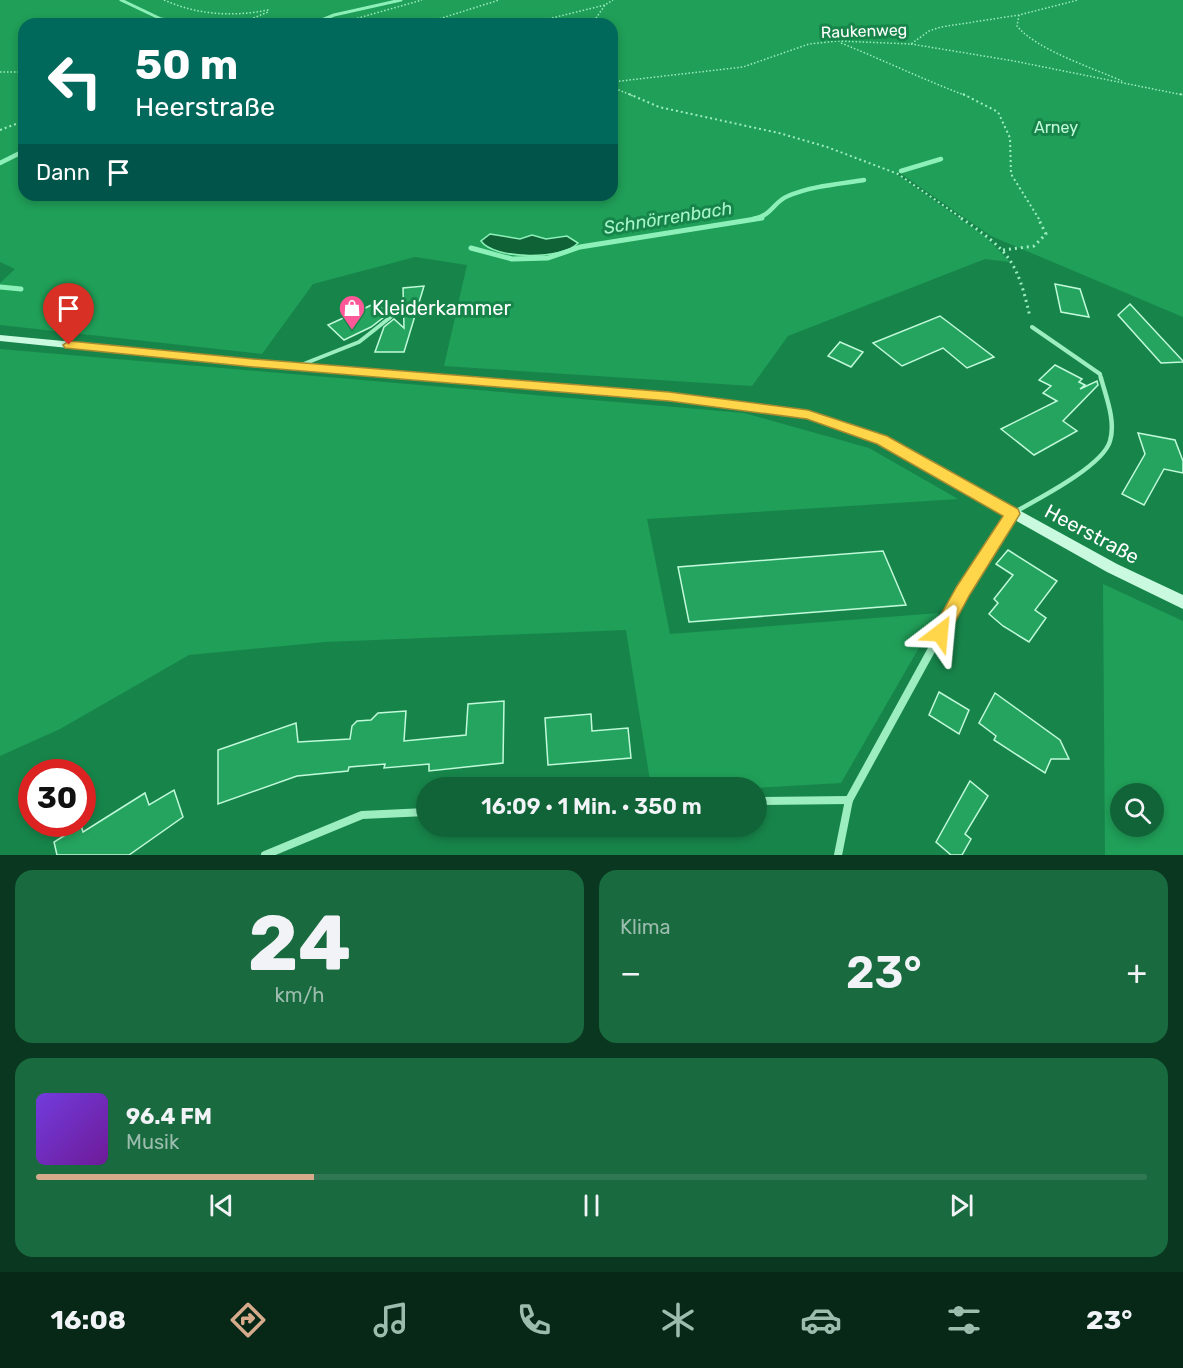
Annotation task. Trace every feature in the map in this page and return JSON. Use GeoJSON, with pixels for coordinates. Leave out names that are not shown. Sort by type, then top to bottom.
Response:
{"type":"FeatureCollection","features":[{"type":"Feature","properties":{"kind":"main road","name":"Heerstraße"},"geometry":{"type":"LineString","coordinates":[[0,338],[298,367],[669,396],[808,415],[882,440],[1112,568],[1183,602]]}},
{"type":"Feature","properties":{"kind":"street"},"geometry":{"type":"LineString","coordinates":[[838,855],[849,800],[963,591],[1012,514]]}},
{"type":"Feature","properties":{"kind":"street"},"geometry":{"type":"LineString","coordinates":[[767,801],[849,800]]}},
{"type":"Feature","properties":{"kind":"street"},"geometry":{"type":"LineString","coordinates":[[265,855],[362,815],[416,812]]}},
{"type":"Feature","properties":{"kind":"lane"},"geometry":{"type":"LineString","coordinates":[[298,367],[359,342],[397,312]]}},
{"type":"Feature","properties":{"kind":"lane"},"geometry":{"type":"LineString","coordinates":[[1012,514],[1094,464],[1109,444],[1110,416],[1100,374],[1032,327]]}},
{"type":"Feature","properties":{"kind":"path"},"geometry":{"type":"LineString","coordinates":[[164,0],[187,7],[192,12],[223,14],[268,10],[251,18]]}},
{"type":"Feature","properties":{"kind":"path"},"geometry":{"type":"LineString","coordinates":[[358,18],[422,0]]}},
{"type":"Feature","properties":{"kind":"path"},"geometry":{"type":"LineString","coordinates":[[442,18],[499,0]]}},
{"type":"Feature","properties":{"kind":"path"},"geometry":{"type":"LineString","coordinates":[[552,18],[605,5],[613,0]]}},
{"type":"Feature","properties":{"kind":"path","name":"Raukenweg"},"geometry":{"type":"LineString","coordinates":[[618,81],[743,67],[809,44],[838,41],[911,44],[929,31],[941,27],[1019,15],[1078,0]]}},
{"type":"Feature","properties":{"kind":"path"},"geometry":{"type":"LineString","coordinates":[[596,18],[605,5]]}},
{"type":"Feature","properties":{"kind":"path"},"geometry":{"type":"LineString","coordinates":[[1019,15],[1016,24],[1019,30],[1130,84]]}},
{"type":"Feature","properties":{"kind":"path"},"geometry":{"type":"LineString","coordinates":[[838,41],[893,64],[923,80],[976,99],[998,112],[1011,141],[1010,171],[1018,189],[1040,218],[1046,234],[1034,246],[1002,250]]}},
{"type":"Feature","properties":{"kind":"path"},"geometry":{"type":"LineString","coordinates":[[911,44],[1183,95]]}},
{"type":"Feature","properties":{"kind":"path"},"geometry":{"type":"LineString","coordinates":[[0,72],[18,72]]}},
{"type":"Feature","properties":{"kind":"path"},"geometry":{"type":"LineString","coordinates":[[618,90],[659,107],[779,132],[898,174],[988,237],[1011,258],[1022,282],[1032,327]]}},
{"type":"Feature","properties":{"kind":"path"},"geometry":{"type":"LineString","coordinates":[[0,130],[18,123]]}},
{"type":"Feature","properties":{"kind":"green space","name":"Arney"},"geometry":{"type":"Polygon","coordinates":[[[0,0],[1183,0],[1183,317],[991,236],[900,173],[895,173],[986,237],[1010,262],[985,259],[788,336],[752,386],[444,366],[467,265],[415,257],[313,284],[262,354],[0,325],[0,283],[15,269],[0,262],[0,0]]]}},
{"type":"Feature","properties":{"kind":"green space"},"geometry":{"type":"Polygon","coordinates":[[[0,349],[744,413],[869,448],[958,499],[647,519],[670,634],[939,613],[841,783],[767,787],[767,777],[649,777],[626,630],[325,642],[189,655],[60,729],[0,756],[0,349]]]}},
{"type":"Feature","properties":{"kind":"green space"},"geometry":{"type":"Polygon","coordinates":[[[1103,584],[1183,621],[1183,855],[1105,855],[1103,584]]]}},
{"type":"Feature","properties":{"kind":"shaded area"},"geometry":{"type":"Polygon","coordinates":[[[490,234],[520,239],[532,235],[546,239],[567,236],[578,243],[559,253],[529,256],[500,252],[488,247],[481,241],[490,234]]]}},
{"type":"Feature","properties":{"kind":"building"},"geometry":{"type":"Polygon","coordinates":[[[1055,284],[1080,289],[1089,317],[1061,312],[1055,284]]]}},
{"type":"Feature","properties":{"kind":"building"},"geometry":{"type":"Polygon","coordinates":[[[424,286],[404,352],[375,352],[384,327],[394,319],[404,328],[403,288],[424,286]]]}},
{"type":"Feature","properties":{"kind":"building"},"geometry":{"type":"Polygon","coordinates":[[[376,303],[388,314],[371,327],[344,340],[328,325],[376,303]]]}},
{"type":"Feature","properties":{"kind":"building"},"geometry":{"type":"Polygon","coordinates":[[[1130,304],[1183,362],[1161,363],[1118,315],[1130,304]]]}},
{"type":"Feature","properties":{"kind":"building"},"geometry":{"type":"Polygon","coordinates":[[[940,316],[994,357],[967,368],[943,348],[902,366],[873,343],[940,316]]]}},
{"type":"Feature","properties":{"kind":"building"},"geometry":{"type":"Polygon","coordinates":[[[840,342],[863,352],[851,367],[828,356],[840,342]]]}},
{"type":"Feature","properties":{"kind":"building"},"geometry":{"type":"Polygon","coordinates":[[[1055,365],[1082,379],[1079,382],[1085,385],[1080,389],[1097,381],[1098,385],[1063,421],[1077,431],[1034,455],[1001,429],[1057,401],[1043,393],[1051,386],[1039,380],[1055,365]]]}},
{"type":"Feature","properties":{"kind":"building"},"geometry":{"type":"Polygon","coordinates":[[[1138,433],[1175,440],[1183,461],[1183,473],[1164,469],[1144,505],[1122,494],[1145,454],[1138,433]]]}},
{"type":"Feature","properties":{"kind":"building"},"geometry":{"type":"Polygon","coordinates":[[[1008,550],[1057,581],[1035,610],[1046,618],[1029,642],[1003,626],[989,614],[998,603],[994,599],[1013,575],[996,564],[1008,550]]]}},
{"type":"Feature","properties":{"kind":"building"},"geometry":{"type":"Polygon","coordinates":[[[883,551],[906,605],[689,622],[678,567],[883,551]]]}},
{"type":"Feature","properties":{"kind":"building"},"geometry":{"type":"Polygon","coordinates":[[[939,692],[969,710],[959,734],[929,715],[939,692]]]}},
{"type":"Feature","properties":{"kind":"building"},"geometry":{"type":"Polygon","coordinates":[[[995,693],[1060,740],[1069,759],[1051,759],[1045,773],[994,740],[996,736],[979,723],[995,693]]]}},
{"type":"Feature","properties":{"kind":"building"},"geometry":{"type":"Polygon","coordinates":[[[504,701],[503,763],[429,771],[429,764],[384,768],[385,764],[349,767],[348,771],[297,776],[218,804],[218,750],[296,723],[298,742],[350,739],[352,726],[357,721],[371,720],[378,713],[406,711],[404,741],[466,735],[468,704],[504,701]]]}},
{"type":"Feature","properties":{"kind":"building"},"geometry":{"type":"Polygon","coordinates":[[[591,714],[592,731],[628,728],[631,758],[548,765],[545,718],[591,714]]]}},
{"type":"Feature","properties":{"kind":"building"},"geometry":{"type":"Polygon","coordinates":[[[970,781],[988,796],[965,834],[971,839],[962,855],[951,855],[936,842],[970,781]]]}},
{"type":"Feature","properties":{"kind":"building"},"geometry":{"type":"Polygon","coordinates":[[[174,790],[183,817],[129,855],[57,855],[54,842],[62,837],[96,837],[96,824],[145,793],[149,805],[174,790]]]}},
{"type":"Feature","properties":{"kind":"waterway"},"geometry":{"type":"LineString","coordinates":[[121,0],[159,18]]}},
{"type":"Feature","properties":{"kind":"waterway"},"geometry":{"type":"LineString","coordinates":[[327,18],[401,0]]}},
{"type":"Feature","properties":{"kind":"waterway"},"geometry":{"type":"LineString","coordinates":[[0,163],[18,154]]}},
{"type":"Feature","properties":{"kind":"waterway","name":"Schnörrenbach"},"geometry":{"type":"LineString","coordinates":[[901,171],[941,159]]}},
{"type":"Feature","properties":{"kind":"waterway","name":"Schnörrenbach"},"geometry":{"type":"LineString","coordinates":[[753,219],[764,215],[783,199],[797,193],[864,180]]}},
{"type":"Feature","properties":{"kind":"waterway","name":"Schnörrenbach"},"geometry":{"type":"LineString","coordinates":[[471,248],[512,259],[548,258],[580,247],[762,218]]}},
{"type":"Feature","properties":{"kind":"waterway","name":"Schnörrenbach"},"geometry":{"type":"LineString","coordinates":[[0,287],[21,289]]}},
{"type":"Feature","properties":{"kind":"place","name":"Kleiderkammer"},"geometry":{"type":"Point","coordinates":[352,331]}},
{"type":"Feature","properties":{"kind":"route"},"geometry":{"type":"LineString","coordinates":[[69,345],[253,363],[669,396],[808,415],[882,440],[1012,514],[963,591],[940,633]]}}]}
